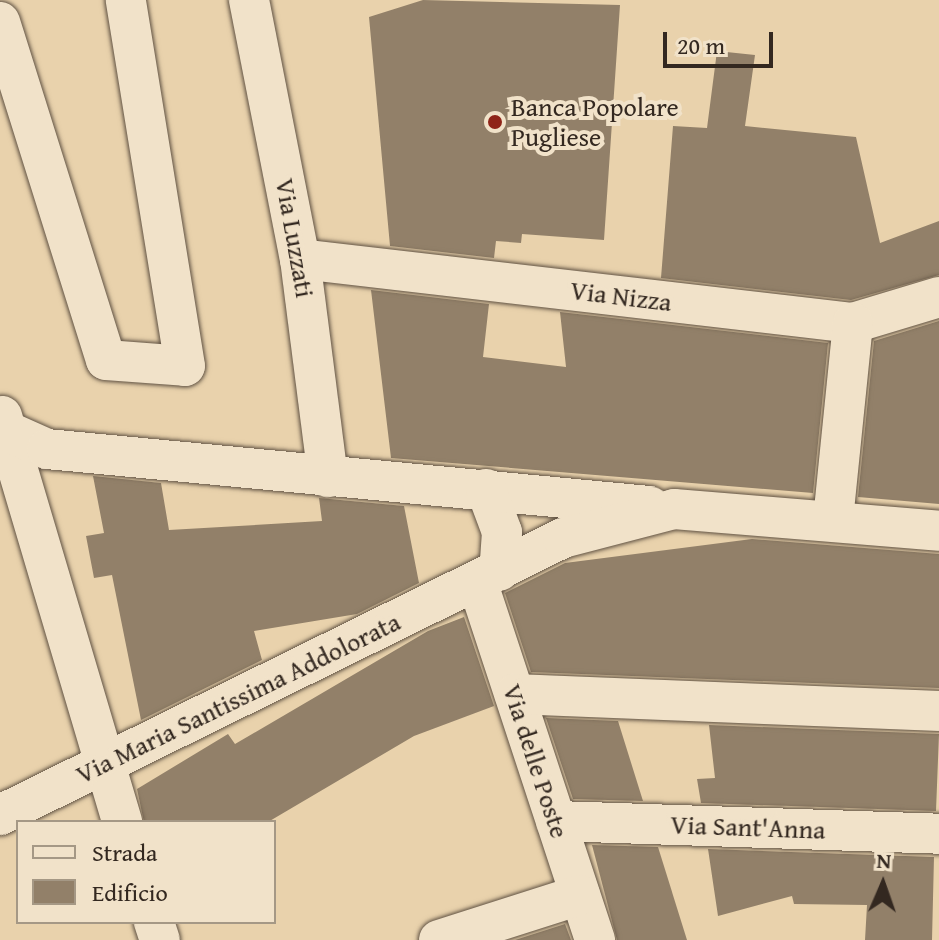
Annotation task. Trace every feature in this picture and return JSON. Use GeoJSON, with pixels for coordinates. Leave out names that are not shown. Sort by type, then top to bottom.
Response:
{"type":"FeatureCollection","features":[{"type":"Feature","properties":{"kind":"street"},"geometry":{"type":"LineString","coordinates":[[0,22],[106,360],[185,366],[126,0]]}},
{"type":"Feature","properties":{"kind":"street","name":"Via Luzzati"},"geometry":{"type":"LineString","coordinates":[[256,2],[300,259],[328,477]]}},
{"type":"Feature","properties":{"kind":"street","name":"Via Nizza"},"geometry":{"type":"LineString","coordinates":[[300,259],[853,323],[939,297]]}},
{"type":"Feature","properties":{"kind":"street"},"geometry":{"type":"LineString","coordinates":[[833,520],[853,323]]}},
{"type":"Feature","properties":{"kind":"street"},"geometry":{"type":"LineString","coordinates":[[2,424],[47,449],[939,531]]}},
{"type":"Feature","properties":{"kind":"street"},"geometry":{"type":"LineString","coordinates":[[2,424],[121,820]]}},
{"type":"Feature","properties":{"kind":"street"},"geometry":{"type":"LineString","coordinates":[[486,489],[502,532],[488,576]]}},
{"type":"Feature","properties":{"kind":"street","name":"Via Maria Santissima Addolorata"},"geometry":{"type":"LineString","coordinates":[[0,815],[563,538],[674,509]]}},
{"type":"Feature","properties":{"kind":"street","name":"Via delle Poste"},"geometry":{"type":"LineString","coordinates":[[488,576],[515,694],[595,940]]}},
{"type":"Feature","properties":{"kind":"street"},"geometry":{"type":"LineString","coordinates":[[515,694],[939,711]]}},
{"type":"Feature","properties":{"kind":"street","name":"Via Sant'Anna"},"geometry":{"type":"LineString","coordinates":[[556,821],[939,834]]}},
{"type":"Feature","properties":{"kind":"street"},"geometry":{"type":"LineString","coordinates":[[439,940],[580,895]]}},
{"type":"Feature","properties":{"kind":"building","name":"Banca Popolare Pugliese"},"geometry":{"type":"Polygon","coordinates":[[[423,0],[620,5],[604,240],[522,234],[521,243],[496,241],[494,258],[390,246],[369,17],[423,0]]]}},
{"type":"Feature","properties":{"kind":"building"},"geometry":{"type":"Polygon","coordinates":[[[717,51],[755,55],[745,126],[856,137],[880,243],[939,221],[939,275],[851,300],[661,278],[673,126],[707,128],[717,51]]]}},
{"type":"Feature","properties":{"kind":"building"},"geometry":{"type":"Polygon","coordinates":[[[371,290],[489,304],[483,357],[566,367],[560,312],[828,343],[813,493],[391,458],[371,290]]]}},
{"type":"Feature","properties":{"kind":"building"},"geometry":{"type":"Polygon","coordinates":[[[939,321],[939,504],[858,497],[874,341],[939,321]]]}},
{"type":"Feature","properties":{"kind":"building"},"geometry":{"type":"Polygon","coordinates":[[[93,476],[161,483],[169,530],[322,521],[319,498],[404,506],[419,583],[357,614],[254,631],[262,660],[141,720],[112,575],[94,578],[86,536],[104,533],[93,476]]]}},
{"type":"Feature","properties":{"kind":"building"},"geometry":{"type":"Polygon","coordinates":[[[752,539],[939,554],[939,688],[531,672],[505,593],[565,563],[752,539]]]}},
{"type":"Feature","properties":{"kind":"building"},"geometry":{"type":"Polygon","coordinates":[[[464,617],[494,706],[414,736],[271,820],[144,820],[137,789],[228,734],[235,744],[428,631],[464,617]]]}},
{"type":"Feature","properties":{"kind":"building"},"geometry":{"type":"Polygon","coordinates":[[[546,718],[618,721],[643,801],[573,799],[546,718]]]}},
{"type":"Feature","properties":{"kind":"building"},"geometry":{"type":"Polygon","coordinates":[[[709,725],[939,734],[936,811],[701,803],[697,779],[715,778],[709,725]]]}},
{"type":"Feature","properties":{"kind":"building"},"geometry":{"type":"Polygon","coordinates":[[[592,845],[658,847],[687,940],[617,940],[592,845]]]}},
{"type":"Feature","properties":{"kind":"building"},"geometry":{"type":"Polygon","coordinates":[[[708,849],[934,857],[932,940],[865,940],[867,905],[794,904],[792,896],[718,916],[708,849]]]}},
{"type":"Feature","properties":{"kind":"building"},"geometry":{"type":"Polygon","coordinates":[[[565,924],[571,940],[515,940],[565,924]]]}},
{"type":"Feature","properties":{"kind":"place","name":"Banca Popolare Pugliese"},"geometry":{"type":"Point","coordinates":[495,122]}}]}
